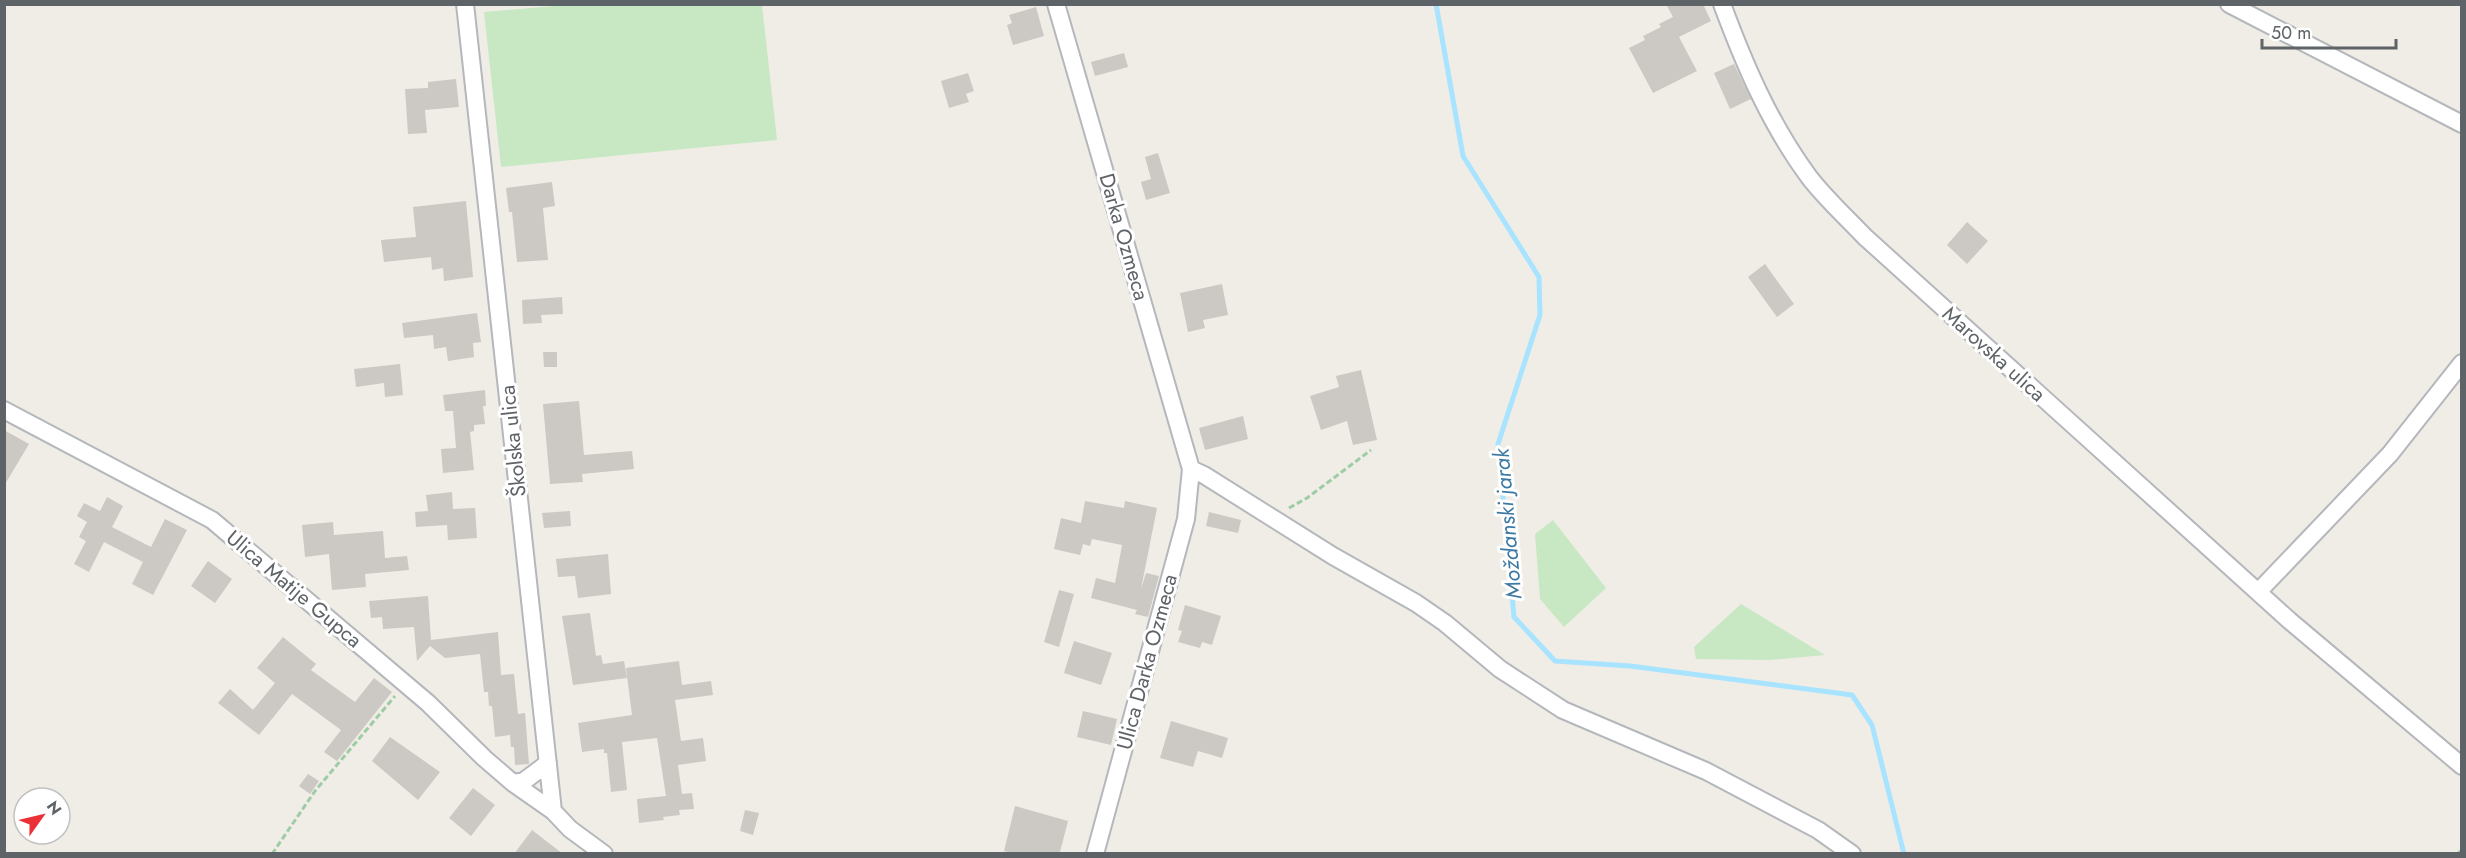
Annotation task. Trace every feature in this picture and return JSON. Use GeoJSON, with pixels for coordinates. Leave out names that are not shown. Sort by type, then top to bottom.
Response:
{"type":"FeatureCollection","features":[{"type":"Feature","properties":{"kind":"street","name":"Školska ulica"},"geometry":{"type":"LineString","coordinates":[[465,4],[553,811]]}},
{"type":"Feature","properties":{"kind":"street","name":"Darka Ozmeca"},"geometry":{"type":"LineString","coordinates":[[1056,4],[1191,469]]}},
{"type":"Feature","properties":{"kind":"street","name":"Marovska ulica"},"geometry":{"type":"LineString","coordinates":[[1722,4],[1738,48],[1769,116],[1810,178],[1865,237],[2258,592],[2462,766]]}},
{"type":"Feature","properties":{"kind":"street"},"geometry":{"type":"LineString","coordinates":[[2229,4],[2462,123]]}},
{"type":"Feature","properties":{"kind":"street"},"geometry":{"type":"LineString","coordinates":[[2258,592],[2390,454],[2462,363]]}},
{"type":"Feature","properties":{"kind":"street","name":"Ulica Matije Gupca"},"geometry":{"type":"LineString","coordinates":[[4,410],[212,520],[406,683],[513,783],[553,811]]}},
{"type":"Feature","properties":{"kind":"street"},"geometry":{"type":"LineString","coordinates":[[1191,469],[1333,556],[1416,603],[1445,622],[1500,669],[1563,710],[1706,771],[1818,830],[1852,854]]}},
{"type":"Feature","properties":{"kind":"street","name":"Ulica Darka Ozmeca"},"geometry":{"type":"LineString","coordinates":[[1095,854],[1186,519],[1191,469]]}},
{"type":"Feature","properties":{"kind":"street"},"geometry":{"type":"LineString","coordinates":[[513,783],[524,781],[548,763]]}},
{"type":"Feature","properties":{"kind":"street"},"geometry":{"type":"LineString","coordinates":[[553,811],[570,829],[604,854]]}},
{"type":"Feature","properties":{"kind":"path"},"geometry":{"type":"LineString","coordinates":[[1267,514],[1286,509],[1307,498],[1371,450]]}},
{"type":"Feature","properties":{"kind":"path"},"geometry":{"type":"LineString","coordinates":[[272,854],[315,791],[406,683]]}},
{"type":"Feature","properties":{"kind":"path"},"geometry":{"type":"LineString","coordinates":[[2457,854],[2462,850]]}},
{"type":"Feature","properties":{"kind":"green space"},"geometry":{"type":"Polygon","coordinates":[[[566,5],[762,5],[777,140],[501,167],[484,12],[566,5]]]}},
{"type":"Feature","properties":{"kind":"green space"},"geometry":{"type":"Polygon","coordinates":[[[1553,520],[1606,588],[1564,627],[1540,599],[1535,534],[1553,520]]]}},
{"type":"Feature","properties":{"kind":"green space"},"geometry":{"type":"Polygon","coordinates":[[[1741,604],[1825,655],[1770,660],[1696,659],[1694,647],[1741,604]]]}},
{"type":"Feature","properties":{"kind":"building"},"geometry":{"type":"Polygon","coordinates":[[[1666,4],[1703,4],[1711,21],[1679,37],[1697,71],[1653,93],[1629,48],[1645,40],[1643,36],[1661,27],[1659,24],[1673,17],[1666,4]]]}},
{"type":"Feature","properties":{"kind":"building"},"geometry":{"type":"Polygon","coordinates":[[[1036,7],[1044,36],[1013,45],[1007,25],[1012,23],[1009,15],[1036,7]]]}},
{"type":"Feature","properties":{"kind":"building"},"geometry":{"type":"Polygon","coordinates":[[[1124,53],[1128,67],[1095,76],[1091,62],[1124,53]]]}},
{"type":"Feature","properties":{"kind":"building"},"geometry":{"type":"Polygon","coordinates":[[[1734,64],[1751,99],[1730,109],[1714,73],[1734,64]]]}},
{"type":"Feature","properties":{"kind":"building"},"geometry":{"type":"Polygon","coordinates":[[[968,73],[974,91],[966,94],[969,102],[949,108],[941,81],[968,73]]]}},
{"type":"Feature","properties":{"kind":"building"},"geometry":{"type":"Polygon","coordinates":[[[456,79],[459,107],[425,110],[427,133],[408,134],[405,89],[428,88],[428,82],[456,79]]]}},
{"type":"Feature","properties":{"kind":"building"},"geometry":{"type":"Polygon","coordinates":[[[1158,153],[1170,193],[1146,200],[1141,182],[1151,179],[1145,157],[1158,153]]]}},
{"type":"Feature","properties":{"kind":"building"},"geometry":{"type":"Polygon","coordinates":[[[552,182],[555,206],[543,208],[548,260],[517,262],[512,212],[509,212],[506,188],[552,182]]]}},
{"type":"Feature","properties":{"kind":"building"},"geometry":{"type":"Polygon","coordinates":[[[466,201],[473,277],[444,281],[443,268],[432,270],[431,257],[384,262],[381,240],[416,237],[413,207],[466,201]]]}},
{"type":"Feature","properties":{"kind":"building"},"geometry":{"type":"Polygon","coordinates":[[[1967,222],[1988,241],[1967,264],[1947,245],[1967,222]]]}},
{"type":"Feature","properties":{"kind":"building"},"geometry":{"type":"Polygon","coordinates":[[[1765,264],[1794,304],[1777,317],[1748,277],[1765,264]]]}},
{"type":"Feature","properties":{"kind":"building"},"geometry":{"type":"Polygon","coordinates":[[[1222,284],[1228,315],[1203,320],[1205,328],[1188,332],[1180,293],[1222,284]]]}},
{"type":"Feature","properties":{"kind":"building"},"geometry":{"type":"Polygon","coordinates":[[[562,297],[563,314],[541,315],[542,323],[523,324],[522,300],[562,297]]]}},
{"type":"Feature","properties":{"kind":"building"},"geometry":{"type":"Polygon","coordinates":[[[477,313],[481,342],[473,343],[474,357],[448,361],[446,347],[434,349],[433,335],[404,338],[402,323],[477,313]]]}},
{"type":"Feature","properties":{"kind":"building"},"geometry":{"type":"Polygon","coordinates":[[[543,352],[557,352],[557,367],[544,367],[543,352]]]}},
{"type":"Feature","properties":{"kind":"building"},"geometry":{"type":"Polygon","coordinates":[[[400,364],[403,395],[385,397],[384,383],[356,387],[354,369],[400,364]]]}},
{"type":"Feature","properties":{"kind":"building"},"geometry":{"type":"Polygon","coordinates":[[[1361,370],[1377,440],[1353,445],[1347,421],[1321,430],[1310,396],[1339,387],[1336,376],[1361,370]]]}},
{"type":"Feature","properties":{"kind":"building"},"geometry":{"type":"Polygon","coordinates":[[[485,390],[486,406],[483,406],[485,424],[474,425],[474,431],[470,432],[474,470],[443,473],[441,449],[456,448],[453,411],[445,411],[443,395],[485,390]]]}},
{"type":"Feature","properties":{"kind":"building"},"geometry":{"type":"Polygon","coordinates":[[[579,401],[584,455],[632,451],[634,469],[582,474],[583,482],[550,484],[543,404],[579,401]]]}},
{"type":"Feature","properties":{"kind":"building"},"geometry":{"type":"Polygon","coordinates":[[[1243,416],[1248,439],[1205,450],[1199,428],[1243,416]]]}},
{"type":"Feature","properties":{"kind":"building"},"geometry":{"type":"Polygon","coordinates":[[[4,430],[29,444],[4,486],[4,430]]]}},
{"type":"Feature","properties":{"kind":"building"},"geometry":{"type":"Polygon","coordinates":[[[452,492],[453,509],[475,508],[477,538],[448,540],[447,525],[416,527],[415,512],[428,511],[426,495],[452,492]]]}},
{"type":"Feature","properties":{"kind":"building"},"geometry":{"type":"Polygon","coordinates":[[[107,497],[123,506],[112,527],[151,547],[165,519],[187,530],[153,595],[132,584],[143,562],[104,542],[89,572],[74,564],[86,541],[79,537],[87,522],[77,516],[84,503],[100,511],[107,497]]]}},
{"type":"Feature","properties":{"kind":"building"},"geometry":{"type":"Polygon","coordinates":[[[1085,501],[1124,508],[1125,501],[1157,508],[1141,589],[1146,573],[1159,576],[1148,617],[1135,614],[1137,610],[1091,598],[1096,578],[1115,583],[1122,545],[1092,539],[1090,546],[1083,544],[1080,555],[1054,549],[1061,518],[1081,523],[1085,501]]]}},
{"type":"Feature","properties":{"kind":"building"},"geometry":{"type":"Polygon","coordinates":[[[570,511],[571,526],[544,528],[542,513],[570,511]]]}},
{"type":"Feature","properties":{"kind":"building"},"geometry":{"type":"Polygon","coordinates":[[[1209,512],[1241,520],[1238,533],[1206,526],[1209,512]]]}},
{"type":"Feature","properties":{"kind":"building"},"geometry":{"type":"Polygon","coordinates":[[[333,522],[334,535],[383,531],[385,558],[407,556],[409,570],[365,574],[366,587],[332,590],[329,554],[305,557],[302,525],[333,522]]]}},
{"type":"Feature","properties":{"kind":"building"},"geometry":{"type":"Polygon","coordinates":[[[608,554],[611,594],[578,598],[575,576],[558,577],[556,559],[608,554]]]}},
{"type":"Feature","properties":{"kind":"building"},"geometry":{"type":"Polygon","coordinates":[[[208,561],[232,579],[215,603],[191,586],[208,561]]]}},
{"type":"Feature","properties":{"kind":"building"},"geometry":{"type":"Polygon","coordinates":[[[1059,590],[1074,594],[1059,647],[1044,642],[1059,590]]]}},
{"type":"Feature","properties":{"kind":"building"},"geometry":{"type":"Polygon","coordinates":[[[428,596],[431,640],[498,632],[501,675],[514,674],[518,714],[525,713],[529,764],[515,765],[514,747],[511,747],[510,735],[495,737],[492,706],[489,706],[488,692],[484,692],[480,654],[445,658],[430,646],[417,661],[414,627],[383,629],[382,617],[371,618],[369,601],[428,596]]]}},
{"type":"Feature","properties":{"kind":"building"},"geometry":{"type":"Polygon","coordinates":[[[1185,605],[1221,616],[1212,645],[1202,642],[1200,648],[1178,642],[1182,631],[1178,630],[1185,605]]]}},
{"type":"Feature","properties":{"kind":"building"},"geometry":{"type":"Polygon","coordinates":[[[590,613],[596,656],[601,655],[603,664],[624,661],[627,678],[573,685],[562,616],[590,613]]]}},
{"type":"Feature","properties":{"kind":"building"},"geometry":{"type":"Polygon","coordinates":[[[283,637],[316,664],[311,670],[355,702],[374,678],[392,692],[337,761],[324,752],[341,730],[292,694],[259,735],[218,703],[230,689],[253,710],[275,683],[257,668],[283,637]]]}},
{"type":"Feature","properties":{"kind":"building"},"geometry":{"type":"Polygon","coordinates":[[[1074,641],[1112,653],[1101,685],[1064,673],[1074,641]]]}},
{"type":"Feature","properties":{"kind":"building"},"geometry":{"type":"Polygon","coordinates":[[[679,661],[682,685],[711,681],[713,695],[675,700],[681,741],[703,738],[706,761],[678,765],[682,794],[692,793],[694,809],[679,810],[680,815],[663,817],[664,820],[639,823],[637,799],[666,796],[657,738],[622,742],[627,790],[611,792],[607,753],[604,753],[604,749],[582,752],[578,723],[632,715],[626,668],[679,661]]]}},
{"type":"Feature","properties":{"kind":"building"},"geometry":{"type":"Polygon","coordinates":[[[1083,711],[1117,719],[1111,745],[1077,737],[1083,711]]]}},
{"type":"Feature","properties":{"kind":"building"},"geometry":{"type":"Polygon","coordinates":[[[1171,721],[1228,738],[1222,758],[1198,751],[1193,767],[1160,758],[1171,721]]]}},
{"type":"Feature","properties":{"kind":"building"},"geometry":{"type":"Polygon","coordinates":[[[390,737],[440,772],[418,800],[372,761],[390,737]]]}},
{"type":"Feature","properties":{"kind":"building"},"geometry":{"type":"Polygon","coordinates":[[[308,774],[319,781],[310,794],[299,786],[308,774]]]}},
{"type":"Feature","properties":{"kind":"building"},"geometry":{"type":"Polygon","coordinates":[[[473,788],[495,805],[471,836],[449,818],[473,788]]]}},
{"type":"Feature","properties":{"kind":"building"},"geometry":{"type":"Polygon","coordinates":[[[1015,806],[1068,821],[1060,852],[1015,854],[1004,851],[1015,806]]]}},
{"type":"Feature","properties":{"kind":"building"},"geometry":{"type":"Polygon","coordinates":[[[745,810],[759,813],[753,835],[740,831],[745,810]]]}},
{"type":"Feature","properties":{"kind":"building"},"geometry":{"type":"Polygon","coordinates":[[[532,830],[563,854],[514,854],[532,830]]]}},
{"type":"Feature","properties":{"kind":"waterway","name":"Moždanski jarak"},"geometry":{"type":"LineString","coordinates":[[1436,4],[1463,156],[1539,277],[1540,315],[1498,444],[1514,617],[1555,661],[1630,666],[1852,695],[1872,725],[1904,854]]}}]}
